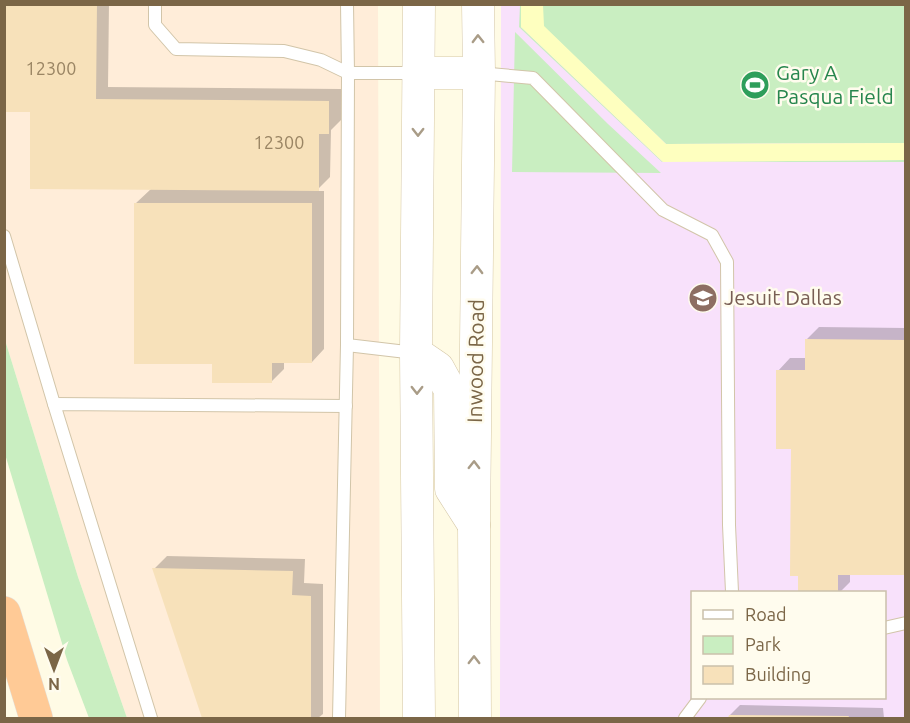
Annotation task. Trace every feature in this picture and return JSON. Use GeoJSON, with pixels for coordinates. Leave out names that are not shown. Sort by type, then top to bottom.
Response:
{"type":"FeatureCollection","features":[{"type":"Feature","properties":{"kind":"highway"},"geometry":{"type":"LineString","coordinates":[[8,625],[36,718]]}},
{"type":"Feature","properties":{"kind":"highway"},"geometry":{"type":"LineString","coordinates":[[8,625],[54,718]]}},
{"type":"Feature","properties":{"kind":"main road"},"geometry":{"type":"LineString","coordinates":[[419,4],[417,353],[419,718]]}},
{"type":"Feature","properties":{"kind":"main road","name":"Inwood Road"},"geometry":{"type":"LineString","coordinates":[[474,718],[478,4]]}},
{"type":"Feature","properties":{"kind":"main road"},"geometry":{"type":"LineString","coordinates":[[419,73],[479,73]]}},
{"type":"Feature","properties":{"kind":"main road"},"geometry":{"type":"LineString","coordinates":[[417,353],[438,368],[450,390],[451,489],[474,525]]}},
{"type":"Feature","properties":{"kind":"lane"},"geometry":{"type":"LineString","coordinates":[[155,4],[155,25],[176,49],[284,51],[321,60],[348,73],[419,73]]}},
{"type":"Feature","properties":{"kind":"lane"},"geometry":{"type":"LineString","coordinates":[[339,718],[347,345],[347,4]]}},
{"type":"Feature","properties":{"kind":"lane"},"geometry":{"type":"LineString","coordinates":[[479,73],[533,78],[663,210],[712,235],[727,262],[729,525],[732,591]]}},
{"type":"Feature","properties":{"kind":"lane"},"geometry":{"type":"LineString","coordinates":[[4,236],[151,718]]}},
{"type":"Feature","properties":{"kind":"lane"},"geometry":{"type":"LineString","coordinates":[[347,345],[417,353]]}},
{"type":"Feature","properties":{"kind":"lane"},"geometry":{"type":"LineString","coordinates":[[54,404],[346,406]]}},
{"type":"Feature","properties":{"kind":"lane"},"geometry":{"type":"LineString","coordinates":[[886,628],[906,623]]}},
{"type":"Feature","properties":{"kind":"lane"},"geometry":{"type":"LineString","coordinates":[[684,718],[699,699]]}},
{"type":"Feature","properties":{"kind":"shaded area"},"geometry":{"type":"Polygon","coordinates":[[[4,5],[378,5],[380,718],[127,718],[78,577],[5,340],[4,5]]]}},
{"type":"Feature","properties":{"kind":"shaded area","name":"Jesuit Dallas"},"geometry":{"type":"Polygon","coordinates":[[[501,5],[905,5],[905,718],[500,718],[501,5]]]}},
{"type":"Feature","properties":{"kind":"green space"},"geometry":{"type":"Polygon","coordinates":[[[520,5],[521,27],[663,162],[519,27],[520,5]]]}},
{"type":"Feature","properties":{"kind":"green space","name":"Gary A Pasqua Field"},"geometry":{"type":"Polygon","coordinates":[[[543,5],[905,5],[905,143],[666,144],[543,26],[543,5]]]}},
{"type":"Feature","properties":{"kind":"green space"},"geometry":{"type":"Polygon","coordinates":[[[515,32],[608,124],[661,173],[512,172],[515,32]]]}},
{"type":"Feature","properties":{"kind":"green space"},"geometry":{"type":"Polygon","coordinates":[[[905,160],[905,162],[663,162],[905,160]]]}},
{"type":"Feature","properties":{"kind":"green space"},"geometry":{"type":"Polygon","coordinates":[[[5,340],[78,577],[127,718],[89,718],[67,660],[5,454],[5,340]]]}},
{"type":"Feature","properties":{"kind":"sand"},"geometry":{"type":"Polygon","coordinates":[[[521,5],[543,5],[544,26],[666,144],[905,143],[905,160],[663,162],[521,27],[521,5]]]}},
{"type":"Feature","properties":{"kind":"building"},"geometry":{"type":"Polygon","coordinates":[[[4,4],[97,4],[96,99],[329,101],[329,134],[319,134],[319,191],[30,189],[30,112],[5,112],[4,4]]]}},
{"type":"Feature","properties":{"kind":"building"},"geometry":{"type":"Polygon","coordinates":[[[134,203],[312,203],[312,363],[272,363],[272,383],[212,383],[212,364],[134,364],[134,203]]]}},
{"type":"Feature","properties":{"kind":"building"},"geometry":{"type":"Polygon","coordinates":[[[805,339],[906,340],[906,575],[838,575],[838,591],[798,591],[798,576],[790,576],[791,449],[776,449],[776,370],[805,370],[805,339]]]}},
{"type":"Feature","properties":{"kind":"building"},"geometry":{"type":"Polygon","coordinates":[[[152,568],[293,571],[292,595],[311,596],[311,718],[202,718],[152,568]]]}},
{"type":"Feature","properties":{"kind":"building"},"geometry":{"type":"Polygon","coordinates":[[[729,715],[849,716],[848,718],[728,718],[729,715]]]}},
{"type":"Feature","properties":{"kind":"place","name":"Gary A Pasqua Field"},"geometry":{"type":"Point","coordinates":[755,85]}},
{"type":"Feature","properties":{"kind":"place","name":"Jesuit Dallas"},"geometry":{"type":"Point","coordinates":[703,298]}}]}
